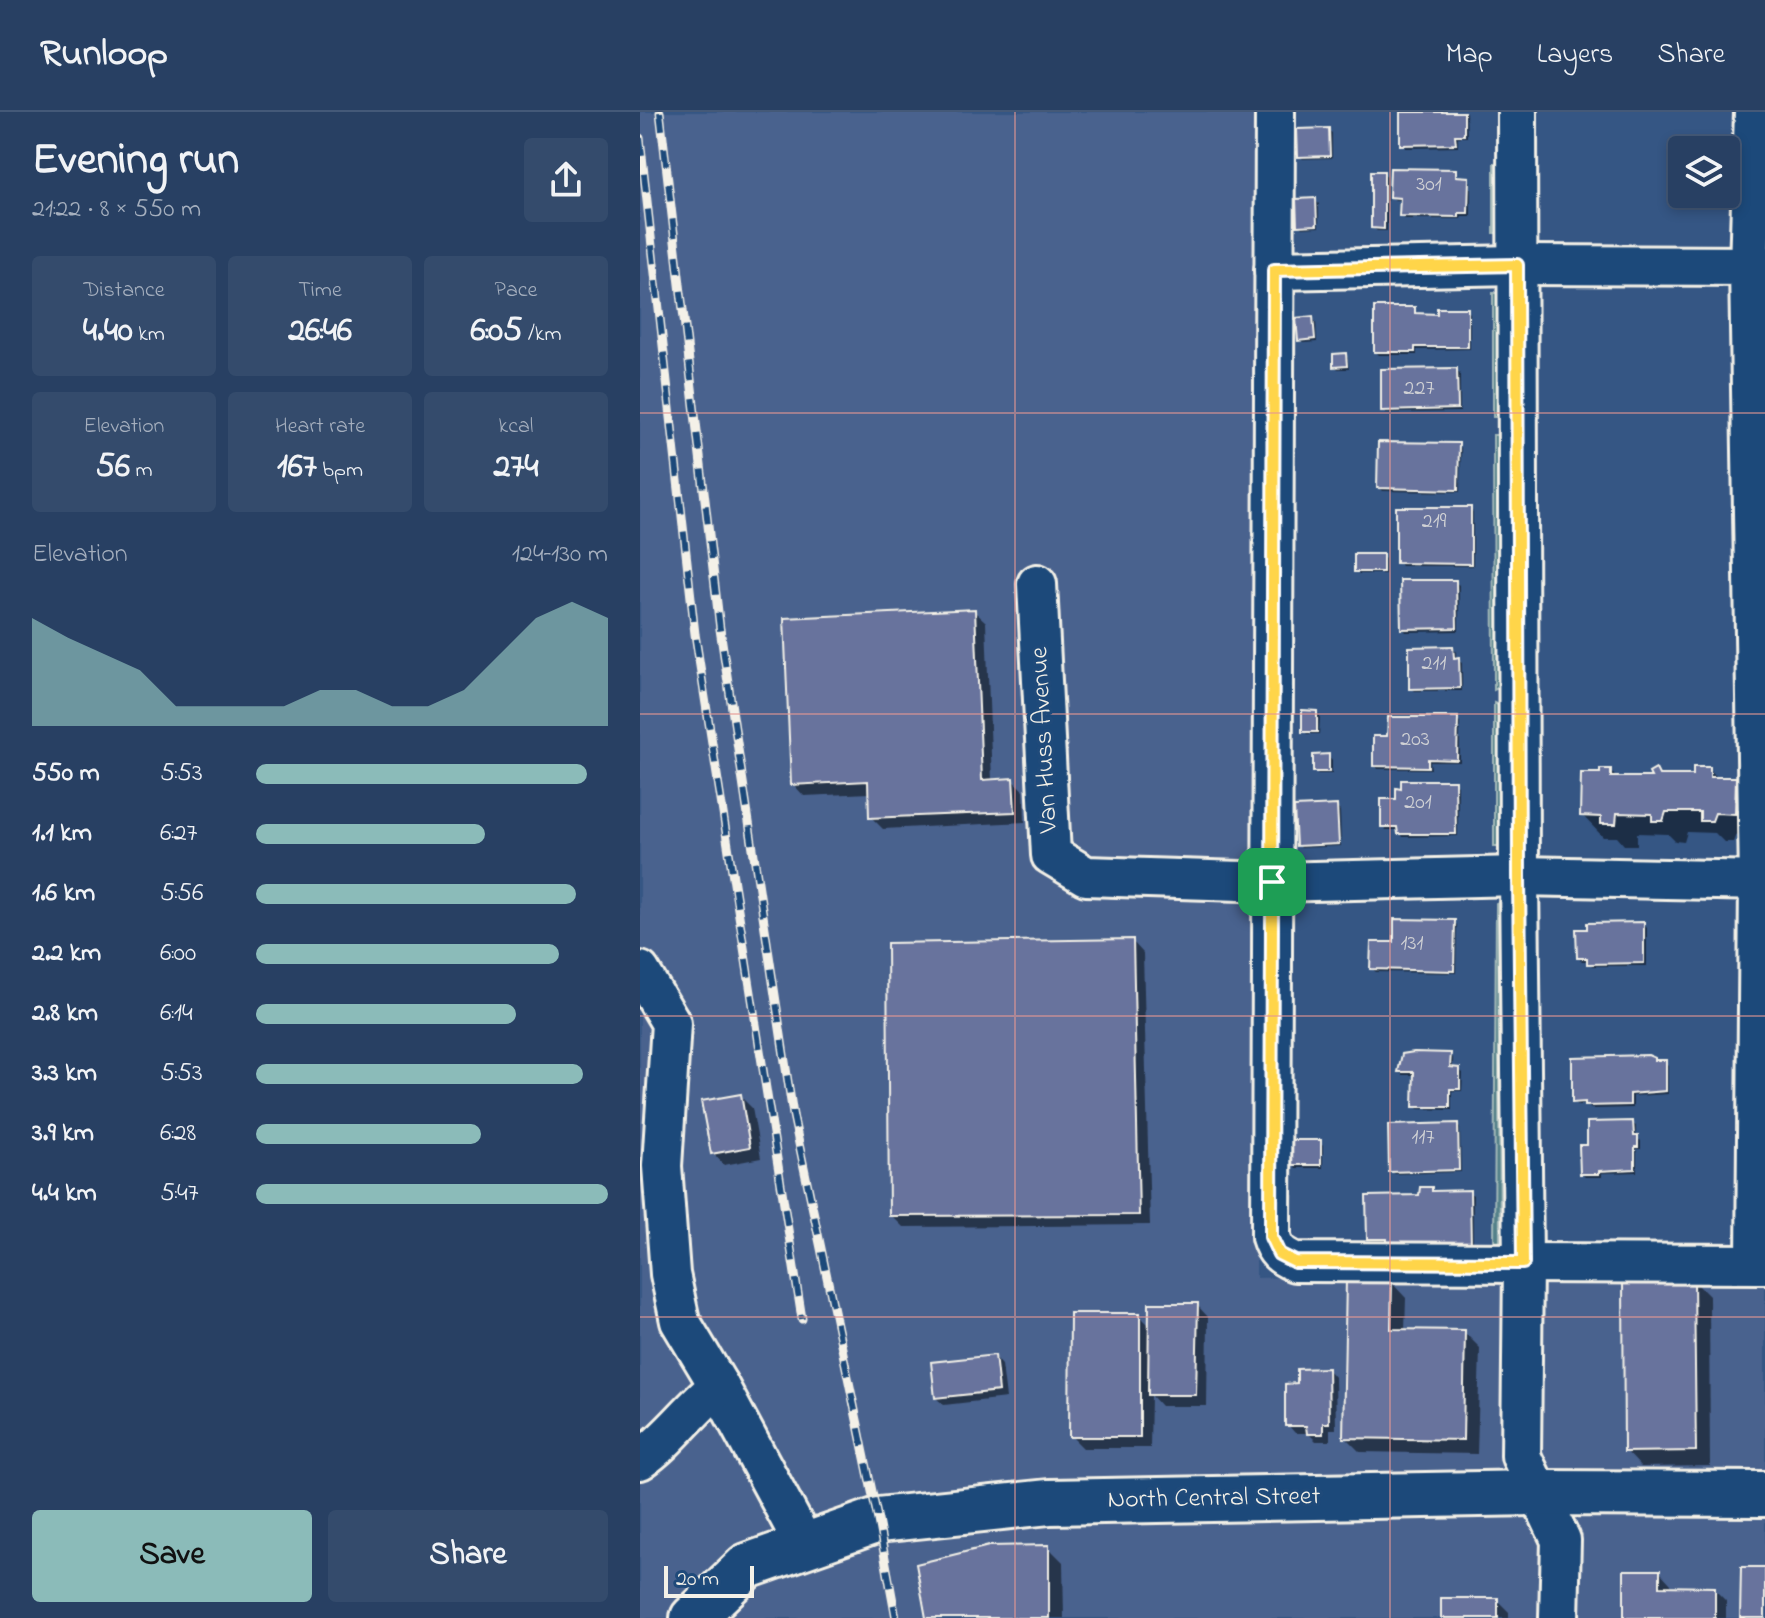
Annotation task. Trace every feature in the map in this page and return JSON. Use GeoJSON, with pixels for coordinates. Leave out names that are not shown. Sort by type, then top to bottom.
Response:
{"type":"FeatureCollection","features":[{"type":"Feature","properties":{"kind":"main road","name":"North Central Street"},"geometry":{"type":"LineString","coordinates":[[693,1618],[747,1566],[878,1520],[1049,1502],[1539,1493],[1765,1494]]}},
{"type":"Feature","properties":{"kind":"street"},"geometry":{"type":"LineString","coordinates":[[1275,112],[1271,1237],[1279,1254],[1295,1262],[1760,1264],[1762,881],[1754,112]]}},
{"type":"Feature","properties":{"kind":"street"},"geometry":{"type":"LineString","coordinates":[[1517,112],[1523,1263],[1521,1456],[1561,1540],[1559,1618]]}},
{"type":"Feature","properties":{"kind":"street"},"geometry":{"type":"LineString","coordinates":[[1274,270],[1517,265],[1757,266]]}},
{"type":"Feature","properties":{"kind":"street","name":"Van Huss Avenue"},"geometry":{"type":"LineString","coordinates":[[1037,584],[1051,855],[1086,876],[1272,882]]}},
{"type":"Feature","properties":{"kind":"street"},"geometry":{"type":"LineString","coordinates":[[1272,882],[1519,876],[1762,881]]}},
{"type":"Feature","properties":{"kind":"street"},"geometry":{"type":"LineString","coordinates":[[640,971],[671,1023],[662,1166],[670,1274],[680,1321],[719,1386],[805,1546]]}},
{"type":"Feature","properties":{"kind":"street"},"geometry":{"type":"LineString","coordinates":[[640,1460],[660,1446],[719,1386]]}},
{"type":"Feature","properties":{"kind":"shaded area"},"geometry":{"type":"Polygon","coordinates":[[[640,112],[1261,112],[1256,1278],[1765,1268],[1765,1618],[640,1618],[640,112]]]}},
{"type":"Feature","properties":{"kind":"green space"},"geometry":{"type":"Polygon","coordinates":[[[1494,163],[1498,163],[1497,233],[1494,233],[1494,163]]]}},
{"type":"Feature","properties":{"kind":"green space"},"geometry":{"type":"Polygon","coordinates":[[[1493,293],[1498,293],[1498,417],[1493,417],[1493,293]]]}},
{"type":"Feature","properties":{"kind":"green space"},"geometry":{"type":"Polygon","coordinates":[[[1493,435],[1497,435],[1498,688],[1494,690],[1493,435]]]}},
{"type":"Feature","properties":{"kind":"green space"},"geometry":{"type":"Polygon","coordinates":[[[1494,703],[1498,705],[1498,846],[1494,846],[1494,703]]]}},
{"type":"Feature","properties":{"kind":"green space"},"geometry":{"type":"Polygon","coordinates":[[[1496,903],[1500,1250],[1494,1255],[1496,903]]]}},
{"type":"Feature","properties":{"kind":"building"},"geometry":{"type":"Polygon","coordinates":[[[1400,112],[1464,112],[1464,135],[1455,135],[1456,144],[1400,145],[1400,112]]]}},
{"type":"Feature","properties":{"kind":"building"},"geometry":{"type":"Polygon","coordinates":[[[1329,128],[1330,156],[1298,157],[1297,129],[1329,128]]]}},
{"type":"Feature","properties":{"kind":"building"},"geometry":{"type":"Polygon","coordinates":[[[1390,168],[1456,169],[1456,176],[1469,177],[1468,213],[1459,213],[1459,217],[1399,216],[1400,198],[1389,197],[1390,168]]]}},
{"type":"Feature","properties":{"kind":"building"},"geometry":{"type":"Polygon","coordinates":[[[1371,171],[1384,171],[1384,229],[1371,228],[1371,171]]]}},
{"type":"Feature","properties":{"kind":"building"},"geometry":{"type":"Polygon","coordinates":[[[1316,198],[1317,225],[1297,226],[1296,199],[1316,198]]]}},
{"type":"Feature","properties":{"kind":"building"},"geometry":{"type":"Polygon","coordinates":[[[1374,307],[1415,307],[1415,313],[1437,314],[1437,308],[1468,308],[1468,347],[1415,347],[1415,352],[1374,352],[1374,307]]]}},
{"type":"Feature","properties":{"kind":"building"},"geometry":{"type":"Polygon","coordinates":[[[1313,316],[1315,339],[1298,341],[1296,318],[1313,316]]]}},
{"type":"Feature","properties":{"kind":"building"},"geometry":{"type":"Polygon","coordinates":[[[1346,353],[1347,366],[1333,367],[1333,354],[1346,353]]]}},
{"type":"Feature","properties":{"kind":"building"},"geometry":{"type":"Polygon","coordinates":[[[1457,368],[1458,409],[1381,411],[1381,369],[1457,368]]]}},
{"type":"Feature","properties":{"kind":"building"},"geometry":{"type":"Polygon","coordinates":[[[1378,442],[1459,443],[1458,490],[1377,488],[1378,442]]]}},
{"type":"Feature","properties":{"kind":"building"},"geometry":{"type":"Polygon","coordinates":[[[1396,507],[1471,507],[1471,564],[1396,563],[1396,507]]]}},
{"type":"Feature","properties":{"kind":"building"},"geometry":{"type":"Polygon","coordinates":[[[1354,554],[1383,554],[1383,572],[1354,572],[1354,554]]]}},
{"type":"Feature","properties":{"kind":"building"},"geometry":{"type":"Polygon","coordinates":[[[1400,580],[1456,580],[1457,628],[1401,629],[1400,580]]]}},
{"type":"Feature","properties":{"kind":"building"},"geometry":{"type":"Polygon","coordinates":[[[975,609],[982,780],[1013,778],[1015,812],[869,818],[868,781],[791,785],[784,618],[975,609]]]}},
{"type":"Feature","properties":{"kind":"building"},"geometry":{"type":"Polygon","coordinates":[[[1453,646],[1454,658],[1459,657],[1460,688],[1409,689],[1409,647],[1453,646]]]}},
{"type":"Feature","properties":{"kind":"building"},"geometry":{"type":"Polygon","coordinates":[[[1302,710],[1317,711],[1317,732],[1302,732],[1302,710]]]}},
{"type":"Feature","properties":{"kind":"building"},"geometry":{"type":"Polygon","coordinates":[[[1388,717],[1458,717],[1457,760],[1428,759],[1428,767],[1373,766],[1373,736],[1387,736],[1388,717]]]}},
{"type":"Feature","properties":{"kind":"building"},"geometry":{"type":"Polygon","coordinates":[[[1329,754],[1329,772],[1313,772],[1313,755],[1329,754]]]}},
{"type":"Feature","properties":{"kind":"building"},"geometry":{"type":"Polygon","coordinates":[[[1693,767],[1710,767],[1710,777],[1736,777],[1735,814],[1715,813],[1712,821],[1700,821],[1700,812],[1666,812],[1663,821],[1652,821],[1652,814],[1617,813],[1616,824],[1601,824],[1601,817],[1580,816],[1581,773],[1600,773],[1600,769],[1611,769],[1611,777],[1651,777],[1649,773],[1656,769],[1659,775],[1693,775],[1693,767]]]}},
{"type":"Feature","properties":{"kind":"building"},"geometry":{"type":"Polygon","coordinates":[[[1401,780],[1455,780],[1456,834],[1398,834],[1397,827],[1381,827],[1381,799],[1396,799],[1396,788],[1401,789],[1401,780]]]}},
{"type":"Feature","properties":{"kind":"building"},"geometry":{"type":"Polygon","coordinates":[[[1337,805],[1339,844],[1296,846],[1294,807],[1337,805]]]}},
{"type":"Feature","properties":{"kind":"building"},"geometry":{"type":"Polygon","coordinates":[[[1394,919],[1455,920],[1454,971],[1370,969],[1371,942],[1394,942],[1394,919]]]}},
{"type":"Feature","properties":{"kind":"building"},"geometry":{"type":"Polygon","coordinates":[[[1644,922],[1644,963],[1587,964],[1587,958],[1577,958],[1576,929],[1587,929],[1587,923],[1644,922]]]}},
{"type":"Feature","properties":{"kind":"building"},"geometry":{"type":"Polygon","coordinates":[[[1133,939],[1139,1215],[889,1216],[887,943],[1133,939]]]}},
{"type":"Feature","properties":{"kind":"building"},"geometry":{"type":"Polygon","coordinates":[[[1451,1053],[1450,1067],[1460,1068],[1460,1089],[1450,1089],[1450,1107],[1413,1107],[1414,1072],[1398,1072],[1402,1054],[1451,1053]]]}},
{"type":"Feature","properties":{"kind":"building"},"geometry":{"type":"Polygon","coordinates":[[[1648,1055],[1655,1060],[1666,1060],[1666,1091],[1630,1094],[1630,1105],[1585,1106],[1585,1102],[1572,1103],[1572,1057],[1648,1055]]]}},
{"type":"Feature","properties":{"kind":"building"},"geometry":{"type":"Polygon","coordinates":[[[741,1094],[750,1147],[711,1154],[701,1101],[741,1094]]]}},
{"type":"Feature","properties":{"kind":"building"},"geometry":{"type":"Polygon","coordinates":[[[1633,1121],[1634,1136],[1638,1136],[1635,1169],[1580,1174],[1579,1145],[1587,1145],[1587,1122],[1633,1121]]]}},
{"type":"Feature","properties":{"kind":"building"},"geometry":{"type":"Polygon","coordinates":[[[1458,1123],[1459,1170],[1389,1172],[1388,1125],[1458,1123]]]}},
{"type":"Feature","properties":{"kind":"building"},"geometry":{"type":"Polygon","coordinates":[[[1291,1140],[1321,1140],[1321,1165],[1291,1165],[1291,1140]]]}},
{"type":"Feature","properties":{"kind":"building"},"geometry":{"type":"Polygon","coordinates":[[[1420,1187],[1432,1187],[1432,1191],[1470,1190],[1471,1248],[1387,1249],[1387,1239],[1367,1239],[1366,1196],[1419,1195],[1420,1187]]]}},
{"type":"Feature","properties":{"kind":"building"},"geometry":{"type":"Polygon","coordinates":[[[1346,1279],[1392,1280],[1391,1329],[1465,1330],[1463,1440],[1343,1438],[1346,1279]]]}},
{"type":"Feature","properties":{"kind":"building"},"geometry":{"type":"Polygon","coordinates":[[[1694,1279],[1696,1451],[1624,1452],[1623,1280],[1694,1279]]]}},
{"type":"Feature","properties":{"kind":"building"},"geometry":{"type":"Polygon","coordinates":[[[1149,1303],[1198,1303],[1196,1395],[1148,1395],[1149,1303]]]}},
{"type":"Feature","properties":{"kind":"building"},"geometry":{"type":"Polygon","coordinates":[[[1070,1313],[1140,1313],[1140,1437],[1069,1437],[1070,1313]]]}},
{"type":"Feature","properties":{"kind":"building"},"geometry":{"type":"Polygon","coordinates":[[[995,1355],[999,1391],[935,1398],[931,1362],[995,1355]]]}},
{"type":"Feature","properties":{"kind":"building"},"geometry":{"type":"Polygon","coordinates":[[[1328,1368],[1329,1423],[1323,1423],[1323,1434],[1307,1434],[1306,1426],[1285,1426],[1285,1384],[1297,1383],[1297,1369],[1328,1368]]]}},
{"type":"Feature","properties":{"kind":"building"},"geometry":{"type":"Polygon","coordinates":[[[1049,1545],[1049,1618],[926,1618],[916,1564],[989,1546],[1049,1545]]]}},
{"type":"Feature","properties":{"kind":"building"},"geometry":{"type":"Polygon","coordinates":[[[1741,1567],[1765,1567],[1765,1618],[1740,1618],[1741,1567]]]}},
{"type":"Feature","properties":{"kind":"building"},"geometry":{"type":"Polygon","coordinates":[[[1624,1570],[1660,1570],[1660,1586],[1715,1587],[1715,1618],[1624,1618],[1624,1570]]]}},
{"type":"Feature","properties":{"kind":"building"},"geometry":{"type":"Polygon","coordinates":[[[1441,1598],[1498,1598],[1498,1618],[1441,1618],[1441,1598]]]}},
{"type":"Feature","properties":{"kind":"railway"},"geometry":{"type":"LineString","coordinates":[[660,112],[720,629],[793,1115],[896,1618]]}},
{"type":"Feature","properties":{"kind":"railway"},"geometry":{"type":"LineString","coordinates":[[640,138],[695,634],[802,1319]]}},
{"type":"Feature","properties":{"kind":"route"},"geometry":{"type":"LineString","coordinates":[[1517,265],[1523,1263],[1295,1262],[1279,1254],[1274,1247],[1271,1237],[1272,882],[1274,270],[1517,265]]}}]}
